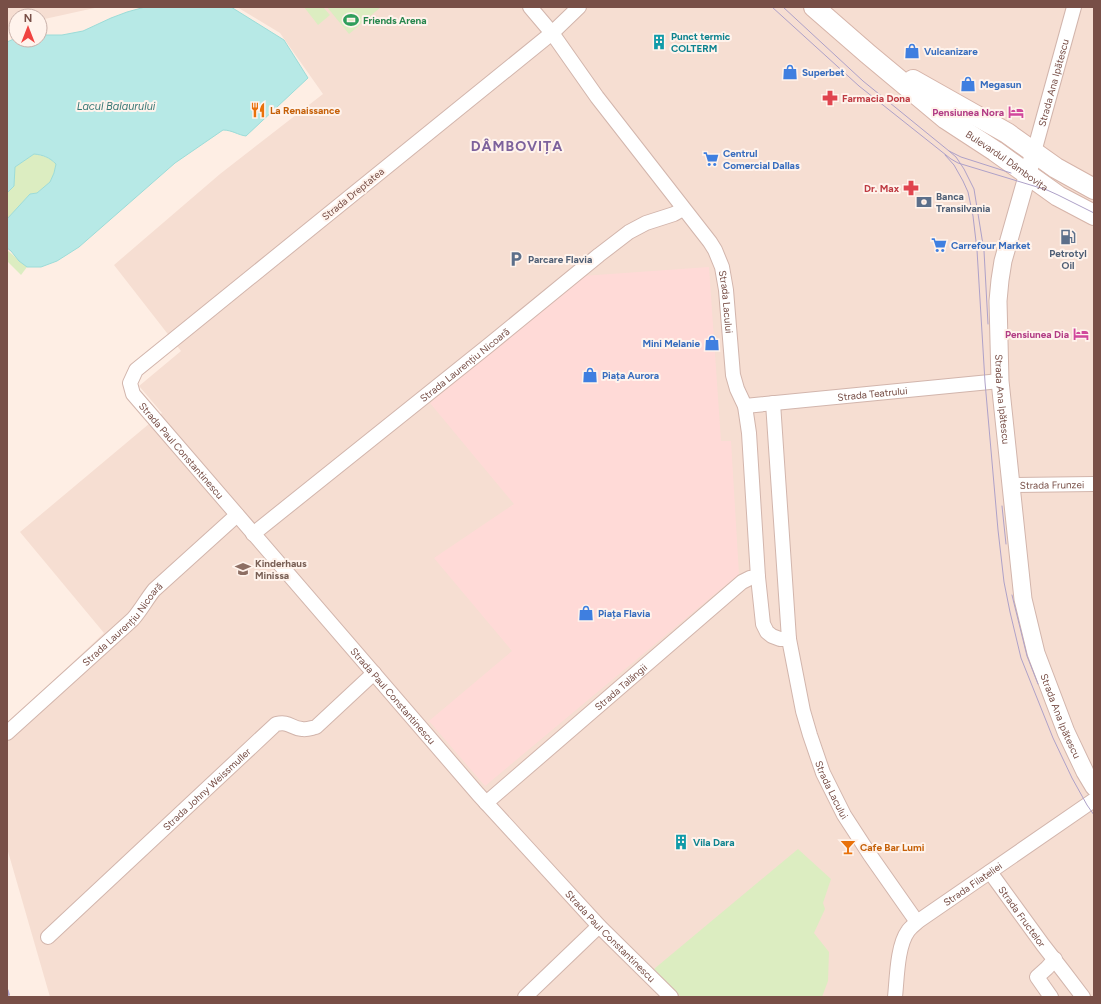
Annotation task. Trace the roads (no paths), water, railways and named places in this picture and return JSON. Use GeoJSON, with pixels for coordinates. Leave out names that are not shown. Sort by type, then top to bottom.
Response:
{"type":"FeatureCollection","features":[{"type":"Feature","properties":{"kind":"main road","name":"Bulevardul Dâmbovița"},"geometry":{"type":"LineString","coordinates":[[814,7],[946,119],[995,151],[1058,196],[1094,215]]}},
{"type":"Feature","properties":{"kind":"main road","name":"Bulevardul Dâmbovița"},"geometry":{"type":"LineString","coordinates":[[868,54],[1007,133],[1056,168],[1094,189]]}},
{"type":"Feature","properties":{"kind":"street","name":"Strada Lacului"},"geometry":{"type":"LineString","coordinates":[[530,7],[552,33],[597,97],[710,242],[722,267],[726,290],[733,375],[745,406],[749,433],[758,577],[764,624],[767,632],[772,636],[780,639],[789,639]]}},
{"type":"Feature","properties":{"kind":"street","name":"Strada Dreptatea"},"geometry":{"type":"LineString","coordinates":[[130,382],[136,370],[552,33],[580,7]]}},
{"type":"Feature","properties":{"kind":"street","name":"Strada Ana Ipătescu"},"geometry":{"type":"LineString","coordinates":[[1074,7],[1008,240],[1000,280],[998,301],[1000,380],[1023,599],[1036,653],[1066,732],[1085,772],[1094,787]]}},
{"type":"Feature","properties":{"kind":"street","name":"Strada Laurențiu Nicoară"},"geometry":{"type":"LineString","coordinates":[[253,534],[629,232],[646,222],[684,209]]}},
{"type":"Feature","properties":{"kind":"street","name":"Strada Teatrului"},"geometry":{"type":"LineString","coordinates":[[745,406],[1000,380]]}},
{"type":"Feature","properties":{"kind":"street","name":"Strada Paul Constantinescu"},"geometry":{"type":"LineString","coordinates":[[130,382],[133,394],[482,798],[599,926],[671,997]]}},
{"type":"Feature","properties":{"kind":"street","name":"Strada Lacului"},"geometry":{"type":"LineString","coordinates":[[773,403],[786,612],[789,639],[803,711],[823,773],[844,815],[870,856],[917,922]]}},
{"type":"Feature","properties":{"kind":"street","name":"Strada Frunzei"},"geometry":{"type":"LineString","coordinates":[[1011,485],[1094,484]]}},
{"type":"Feature","properties":{"kind":"street","name":"Strada Laurențiu Nicoară"},"geometry":{"type":"LineString","coordinates":[[7,733],[133,619],[154,590],[237,515]]}},
{"type":"Feature","properties":{"kind":"street","name":"Strada Talăngii"},"geometry":{"type":"LineString","coordinates":[[482,798],[742,582],[750,578],[758,577]]}},
{"type":"Feature","properties":{"kind":"street","name":"Strada Johny Weissmuller"},"geometry":{"type":"LineString","coordinates":[[48,937],[276,724],[287,723],[296,728],[302,729],[316,727],[374,672]]}},
{"type":"Feature","properties":{"kind":"street","name":"Strada Filateliei"},"geometry":{"type":"LineString","coordinates":[[895,997],[902,942],[917,922],[1094,800]]}},
{"type":"Feature","properties":{"kind":"street","name":"Strada Fructelor"},"geometry":{"type":"LineString","coordinates":[[990,872],[1083,997]]}},
{"type":"Feature","properties":{"kind":"street"},"geometry":{"type":"LineString","coordinates":[[524,997],[599,926]]}},
{"type":"Feature","properties":{"kind":"street"},"geometry":{"type":"LineString","coordinates":[[1051,997],[1037,978],[1054,959]]}},
{"type":"Feature","properties":{"kind":"water","name":"Lacul Balaurului"},"geometry":{"type":"Polygon","coordinates":[[[145,7],[231,7],[284,40],[308,78],[246,136],[223,130],[175,163],[79,247],[57,261],[41,267],[27,267],[7,248],[7,219],[30,194],[37,193],[50,182],[56,164],[46,157],[34,154],[15,167],[14,186],[7,193],[7,42],[8,48],[48,48],[48,35],[62,35],[83,31],[127,12],[145,7]]]}},
{"type":"Feature","properties":{"kind":"tram line"},"geometry":{"type":"LineString","coordinates":[[772,7],[859,86],[951,159],[958,163],[1047,190],[1094,213]]}},
{"type":"Feature","properties":{"kind":"tram line"},"geometry":{"type":"LineString","coordinates":[[783,7],[863,81],[949,151],[961,157],[1011,173]]}},
{"type":"Feature","properties":{"kind":"tram line"},"geometry":{"type":"LineString","coordinates":[[949,151],[956,157],[964,169],[974,189],[984,251],[988,324]]}},
{"type":"Feature","properties":{"kind":"tram line"},"geometry":{"type":"LineString","coordinates":[[945,155],[954,165],[963,181],[968,192],[973,216],[977,250],[985,382],[998,530],[1004,582],[1010,612],[1021,658],[1053,738],[1072,778],[1094,815]]}},
{"type":"Feature","properties":{"kind":"tram line"},"geometry":{"type":"LineString","coordinates":[[1002,506],[1006,544]]}},
{"type":"Feature","properties":{"kind":"tram line"},"geometry":{"type":"LineString","coordinates":[[1012,595],[1027,656],[1038,684]]}},
{"type":"Feature","properties":{"kind":"railway"},"geometry":{"type":"LineString","coordinates":[[7,990],[9,997]]}},
{"type":"Feature","properties":{"kind":"place","name":"Friends Arena"},"geometry":{"type":"Point","coordinates":[351,20]}},
{"type":"Feature","properties":{"kind":"place","name":"Punct termic COLTERM"},"geometry":{"type":"Point","coordinates":[659,42]}},
{"type":"Feature","properties":{"kind":"place","name":"Vulcanizare"},"geometry":{"type":"Point","coordinates":[912,51]}},
{"type":"Feature","properties":{"kind":"place","name":"Superbet"},"geometry":{"type":"Point","coordinates":[790,72]}},
{"type":"Feature","properties":{"kind":"place","name":"Megasun"},"geometry":{"type":"Point","coordinates":[968,84]}},
{"type":"Feature","properties":{"kind":"place","name":"Farmacia Dona"},"geometry":{"type":"Point","coordinates":[830,98]}},
{"type":"Feature","properties":{"kind":"place","name":"La Renaissance"},"geometry":{"type":"Point","coordinates":[258,110]}},
{"type":"Feature","properties":{"kind":"place","name":"Pensiunea Nora"},"geometry":{"type":"Point","coordinates":[1016,112]}},
{"type":"Feature","properties":{"kind":"place","name":"Centrul Comercial Dallas"},"geometry":{"type":"Point","coordinates":[711,159]}},
{"type":"Feature","properties":{"kind":"place","name":"Dr. Max"},"geometry":{"type":"Point","coordinates":[911,188]}},
{"type":"Feature","properties":{"kind":"place","name":"Banca Transilvania"},"geometry":{"type":"Point","coordinates":[924,202]}},
{"type":"Feature","properties":{"kind":"place","name":"Petrotyl Oil"},"geometry":{"type":"Point","coordinates":[1068,237]}},
{"type":"Feature","properties":{"kind":"place","name":"Carrefour Market"},"geometry":{"type":"Point","coordinates":[939,245]}},
{"type":"Feature","properties":{"kind":"place","name":"Parcare Flavia"},"geometry":{"type":"Point","coordinates":[516,259]}},
{"type":"Feature","properties":{"kind":"place","name":"Pensiunea Dia"},"geometry":{"type":"Point","coordinates":[1081,334]}},
{"type":"Feature","properties":{"kind":"place","name":"Mini Melanie"},"geometry":{"type":"Point","coordinates":[712,343]}},
{"type":"Feature","properties":{"kind":"place","name":"Piața Aurora"},"geometry":{"type":"Point","coordinates":[590,375]}},
{"type":"Feature","properties":{"kind":"place","name":"Kinderhaus Minissa"},"geometry":{"type":"Point","coordinates":[243,569]}},
{"type":"Feature","properties":{"kind":"place","name":"Piața Flavia"},"geometry":{"type":"Point","coordinates":[586,613]}},
{"type":"Feature","properties":{"kind":"place","name":"Vila Dara"},"geometry":{"type":"Point","coordinates":[681,842]}},
{"type":"Feature","properties":{"kind":"place","name":"Cafe Bar Lumi"},"geometry":{"type":"Point","coordinates":[848,847]}},
{"type":"Feature","properties":{"kind":"district","name":"DÂMBOVIȚA"},"geometry":{"type":"Point","coordinates":[517,146]}}]}
